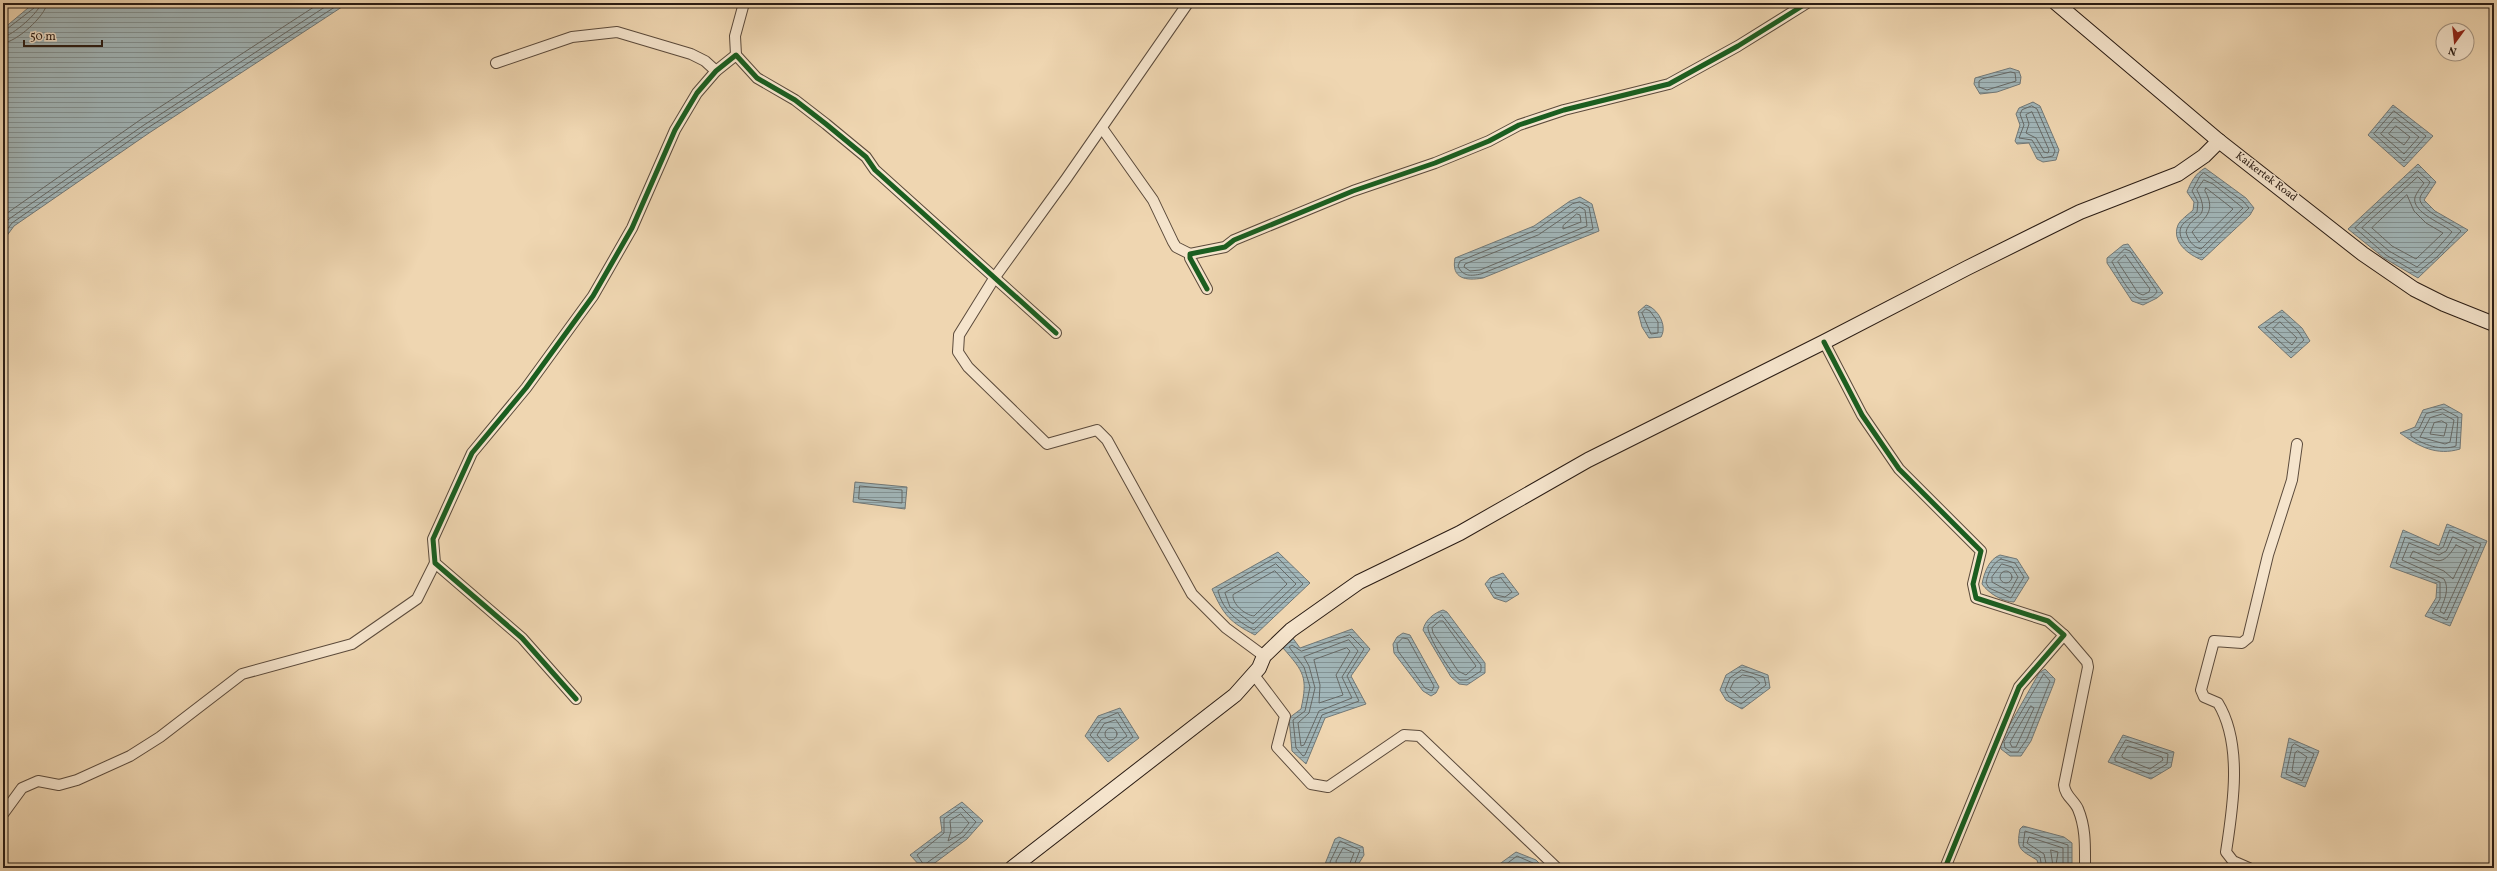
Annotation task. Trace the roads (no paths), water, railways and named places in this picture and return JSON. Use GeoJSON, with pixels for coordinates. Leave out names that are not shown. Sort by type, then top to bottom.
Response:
{"type":"FeatureCollection","features":[{"type":"Feature","properties":{"kind":"main road","name":"Kaikertek Road"},"geometry":{"type":"LineString","coordinates":[[2056,3],[2218,141],[2363,254],[2414,289],[2444,304],[2494,324]]}},
{"type":"Feature","properties":{"kind":"main road"},"geometry":{"type":"LineString","coordinates":[[1012,868],[1235,695],[1254,675],[1264,656],[1291,630],[1359,582],[1460,533],[1588,460],[2080,212],[2178,174],[2204,156],[2218,141]]}},
{"type":"Feature","properties":{"kind":"street"},"geometry":{"type":"LineString","coordinates":[[744,3],[735,36],[736,55],[757,78],[795,100],[866,158],[881,175],[1056,333]]}},
{"type":"Feature","properties":{"kind":"street"},"geometry":{"type":"LineString","coordinates":[[1188,3],[1102,128],[995,277],[960,335],[958,352],[968,367],[1047,444],[1097,430],[1107,440],[1192,594],[1226,628],[1264,656]]}},
{"type":"Feature","properties":{"kind":"street"},"geometry":{"type":"LineString","coordinates":[[1102,128],[1153,200],[1176,247],[1190,254],[1225,247],[1234,240],[1353,191],[1435,163],[1489,141],[1519,124],[1564,110],[1669,84],[1731,50],[1807,3]]}},
{"type":"Feature","properties":{"kind":"street"},"geometry":{"type":"LineString","coordinates":[[496,63],[572,37],[617,32],[690,54],[705,61],[716,71]]}},
{"type":"Feature","properties":{"kind":"street"},"geometry":{"type":"LineString","coordinates":[[3,814],[22,788],[38,781],[59,785],[77,780],[130,756],[160,737],[242,674],[352,644],[417,599],[435,563],[433,539],[472,453],[526,388],[593,296],[632,228],[676,130],[697,93],[716,71],[736,55]]}},
{"type":"Feature","properties":{"kind":"street"},"geometry":{"type":"LineString","coordinates":[[1190,254],[1190,258],[1207,289]]}},
{"type":"Feature","properties":{"kind":"street"},"geometry":{"type":"LineString","coordinates":[[1824,342],[1862,415],[1899,469],[1982,550],[1973,584],[1976,598],[2048,621],[2064,636],[2087,662],[2088,667],[2064,785],[2067,795],[2077,807],[2085,830],[2085,868]]}},
{"type":"Feature","properties":{"kind":"street"},"geometry":{"type":"LineString","coordinates":[[2250,868],[2233,861],[2226,852],[2234,800],[2231,740],[2218,703],[2204,697],[2201,690],[2214,641],[2242,643],[2248,638],[2268,556],[2292,480],[2297,444]]}},
{"type":"Feature","properties":{"kind":"street"},"geometry":{"type":"LineString","coordinates":[[435,563],[522,638],[576,699]]}},
{"type":"Feature","properties":{"kind":"street"},"geometry":{"type":"LineString","coordinates":[[1944,868],[2019,687],[2064,636]]}},
{"type":"Feature","properties":{"kind":"street"},"geometry":{"type":"LineString","coordinates":[[1254,675],[1285,716],[1277,747],[1311,784],[1328,787],[1404,734],[1419,736],[1557,868]]}},
{"type":"Feature","properties":{"kind":"water"},"geometry":{"type":"Polygon","coordinates":[[[34,3],[348,3],[149,133],[14,226],[3,241],[3,29],[34,3]]]}},
{"type":"Feature","properties":{"kind":"water"},"geometry":{"type":"Polygon","coordinates":[[[2010,68],[2019,71],[2021,77],[2020,84],[1997,92],[1980,94],[1974,84],[1975,78],[2010,68]]]}},
{"type":"Feature","properties":{"kind":"water"},"geometry":{"type":"Polygon","coordinates":[[[2033,102],[2040,106],[2059,150],[2056,160],[2043,162],[2037,159],[2029,143],[2017,144],[2015,141],[2020,125],[2016,114],[2019,108],[2033,102]]]}},
{"type":"Feature","properties":{"kind":"water"},"geometry":{"type":"Polygon","coordinates":[[[2393,105],[2433,136],[2404,167],[2368,135],[2393,105]]]}},
{"type":"Feature","properties":{"kind":"water"},"geometry":{"type":"Polygon","coordinates":[[[2418,164],[2436,182],[2424,200],[2435,211],[2468,230],[2418,278],[2384,258],[2348,229],[2418,164]]]}},
{"type":"Feature","properties":{"kind":"water"},"geometry":{"type":"Polygon","coordinates":[[[2205,168],[2246,198],[2254,208],[2250,215],[2202,260],[2192,255],[2182,247],[2176,231],[2179,223],[2193,210],[2194,202],[2187,192],[2196,176],[2205,168]]]}},
{"type":"Feature","properties":{"kind":"water"},"geometry":{"type":"Polygon","coordinates":[[[1580,197],[1592,204],[1599,231],[1483,278],[1466,279],[1461,277],[1455,270],[1455,258],[1534,226],[1570,201],[1580,197]]]}},
{"type":"Feature","properties":{"kind":"water"},"geometry":{"type":"Polygon","coordinates":[[[2128,244],[2163,293],[2157,298],[2143,305],[2132,301],[2107,263],[2107,258],[2123,245],[2128,244]]]}},
{"type":"Feature","properties":{"kind":"water"},"geometry":{"type":"Polygon","coordinates":[[[1646,305],[1657,313],[1662,322],[1663,332],[1661,337],[1649,338],[1642,327],[1638,312],[1646,305]]]}},
{"type":"Feature","properties":{"kind":"water"},"geometry":{"type":"Polygon","coordinates":[[[2282,310],[2302,328],[2310,341],[2291,358],[2258,327],[2282,310]]]}},
{"type":"Feature","properties":{"kind":"water"},"geometry":{"type":"Polygon","coordinates":[[[2444,404],[2462,414],[2460,449],[2452,451],[2436,451],[2428,449],[2400,433],[2415,427],[2423,410],[2444,404]]]}},
{"type":"Feature","properties":{"kind":"water"},"geometry":{"type":"Polygon","coordinates":[[[855,482],[907,487],[905,509],[853,502],[855,482]]]}},
{"type":"Feature","properties":{"kind":"water"},"geometry":{"type":"Polygon","coordinates":[[[2447,524],[2487,541],[2450,626],[2425,616],[2436,598],[2437,584],[2390,567],[2403,530],[2439,546],[2447,524]]]}},
{"type":"Feature","properties":{"kind":"water"},"geometry":{"type":"Polygon","coordinates":[[[1278,552],[1310,583],[1255,635],[1239,626],[1224,612],[1212,589],[1278,552]]]}},
{"type":"Feature","properties":{"kind":"water"},"geometry":{"type":"Polygon","coordinates":[[[2000,555],[2017,559],[2029,578],[2014,602],[2010,602],[1996,596],[1988,591],[1982,584],[1984,575],[1990,563],[2000,555]]]}},
{"type":"Feature","properties":{"kind":"water"},"geometry":{"type":"Polygon","coordinates":[[[1503,573],[1519,594],[1506,602],[1494,598],[1485,584],[1490,578],[1503,573]]]}},
{"type":"Feature","properties":{"kind":"water"},"geometry":{"type":"Polygon","coordinates":[[[1443,610],[1447,612],[1485,663],[1485,673],[1467,685],[1459,684],[1451,677],[1423,630],[1430,617],[1443,610]]]}},
{"type":"Feature","properties":{"kind":"water"},"geometry":{"type":"Polygon","coordinates":[[[1352,629],[1370,649],[1351,676],[1366,704],[1325,718],[1306,764],[1292,751],[1289,718],[1301,709],[1304,682],[1300,669],[1283,648],[1292,637],[1300,648],[1352,629]]]}},
{"type":"Feature","properties":{"kind":"water"},"geometry":{"type":"Polygon","coordinates":[[[1403,633],[1410,635],[1439,687],[1436,693],[1431,696],[1423,691],[1394,653],[1393,644],[1397,637],[1403,633]]]}},
{"type":"Feature","properties":{"kind":"water"},"geometry":{"type":"Polygon","coordinates":[[[1742,665],[1768,675],[1770,688],[1742,709],[1726,700],[1720,690],[1726,675],[1742,665]]]}},
{"type":"Feature","properties":{"kind":"water"},"geometry":{"type":"Polygon","coordinates":[[[2045,669],[2055,679],[2031,741],[2021,756],[2010,756],[2001,749],[2000,742],[2039,673],[2045,669]]]}},
{"type":"Feature","properties":{"kind":"water"},"geometry":{"type":"Polygon","coordinates":[[[1120,708],[1139,738],[1108,762],[1085,736],[1098,716],[1120,708]]]}},
{"type":"Feature","properties":{"kind":"water"},"geometry":{"type":"Polygon","coordinates":[[[2123,735],[2174,752],[2171,767],[2151,779],[2108,762],[2123,735]]]}},
{"type":"Feature","properties":{"kind":"water"},"geometry":{"type":"Polygon","coordinates":[[[2289,738],[2319,751],[2305,787],[2281,777],[2289,738]]]}},
{"type":"Feature","properties":{"kind":"water"},"geometry":{"type":"Polygon","coordinates":[[[962,802],[983,821],[967,839],[928,868],[922,868],[910,855],[942,831],[940,817],[962,802]]]}},
{"type":"Feature","properties":{"kind":"water"},"geometry":{"type":"Polygon","coordinates":[[[2023,826],[2064,837],[2072,843],[2072,868],[2039,868],[2037,860],[2023,851],[2019,845],[2020,829],[2023,826]]]}},
{"type":"Feature","properties":{"kind":"water"},"geometry":{"type":"Polygon","coordinates":[[[1339,837],[1363,847],[1364,855],[1356,868],[1330,868],[1325,864],[1335,839],[1339,837]]]}},
{"type":"Feature","properties":{"kind":"water"},"geometry":{"type":"Polygon","coordinates":[[[1516,852],[1536,860],[1544,868],[1494,868],[1516,852]]]}}]}
